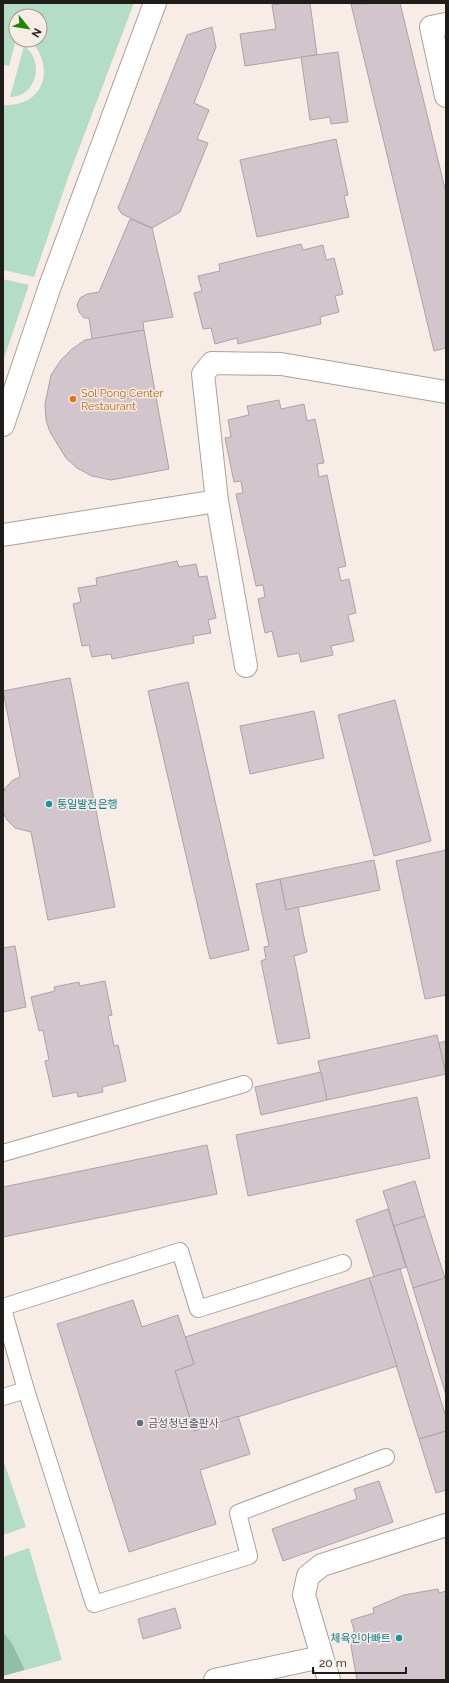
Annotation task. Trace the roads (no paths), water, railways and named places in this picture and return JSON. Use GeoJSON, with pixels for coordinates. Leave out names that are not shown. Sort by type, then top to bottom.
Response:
{"type":"FeatureCollection","features":[{"type":"Feature","properties":{"kind":"street"},"geometry":{"type":"LineString","coordinates":[[3,425],[50,286],[155,3]]}},
{"type":"Feature","properties":{"kind":"street"},"geometry":{"type":"LineString","coordinates":[[446,24],[431,27],[446,96]]}},
{"type":"Feature","properties":{"kind":"street"},"geometry":{"type":"LineString","coordinates":[[246,666],[217,501],[203,374],[212,362],[281,364],[446,392]]}},
{"type":"Feature","properties":{"kind":"street"},"geometry":{"type":"LineString","coordinates":[[3,535],[217,501]]}},
{"type":"Feature","properties":{"kind":"street"},"geometry":{"type":"LineString","coordinates":[[329,1680],[304,1595],[308,1576],[322,1565],[446,1524]]}},
{"type":"Feature","properties":{"kind":"street"},"geometry":{"type":"LineString","coordinates":[[215,1680],[321,1657]]}},
{"type":"Feature","properties":{"kind":"lane"},"geometry":{"type":"LineString","coordinates":[[3,1153],[244,1084]]}},
{"type":"Feature","properties":{"kind":"lane"},"geometry":{"type":"LineString","coordinates":[[342,1263],[198,1309],[180,1251],[3,1308],[26,1390],[94,1604],[249,1556],[238,1513],[386,1457]]}},
{"type":"Feature","properties":{"kind":"lane"},"geometry":{"type":"LineString","coordinates":[[3,1398],[26,1390]]}},
{"type":"Feature","properties":{"kind":"place","name":"Sol Pong Center Restaurant"},"geometry":{"type":"Point","coordinates":[73,399]}},
{"type":"Feature","properties":{"kind":"place","name":"통일발전은행"},"geometry":{"type":"Point","coordinates":[49,804]}},
{"type":"Feature","properties":{"kind":"place","name":"금성청년출판사"},"geometry":{"type":"Point","coordinates":[140,1423]}},
{"type":"Feature","properties":{"kind":"place","name":"체육인아빠트"},"geometry":{"type":"Point","coordinates":[399,1638]}}]}
